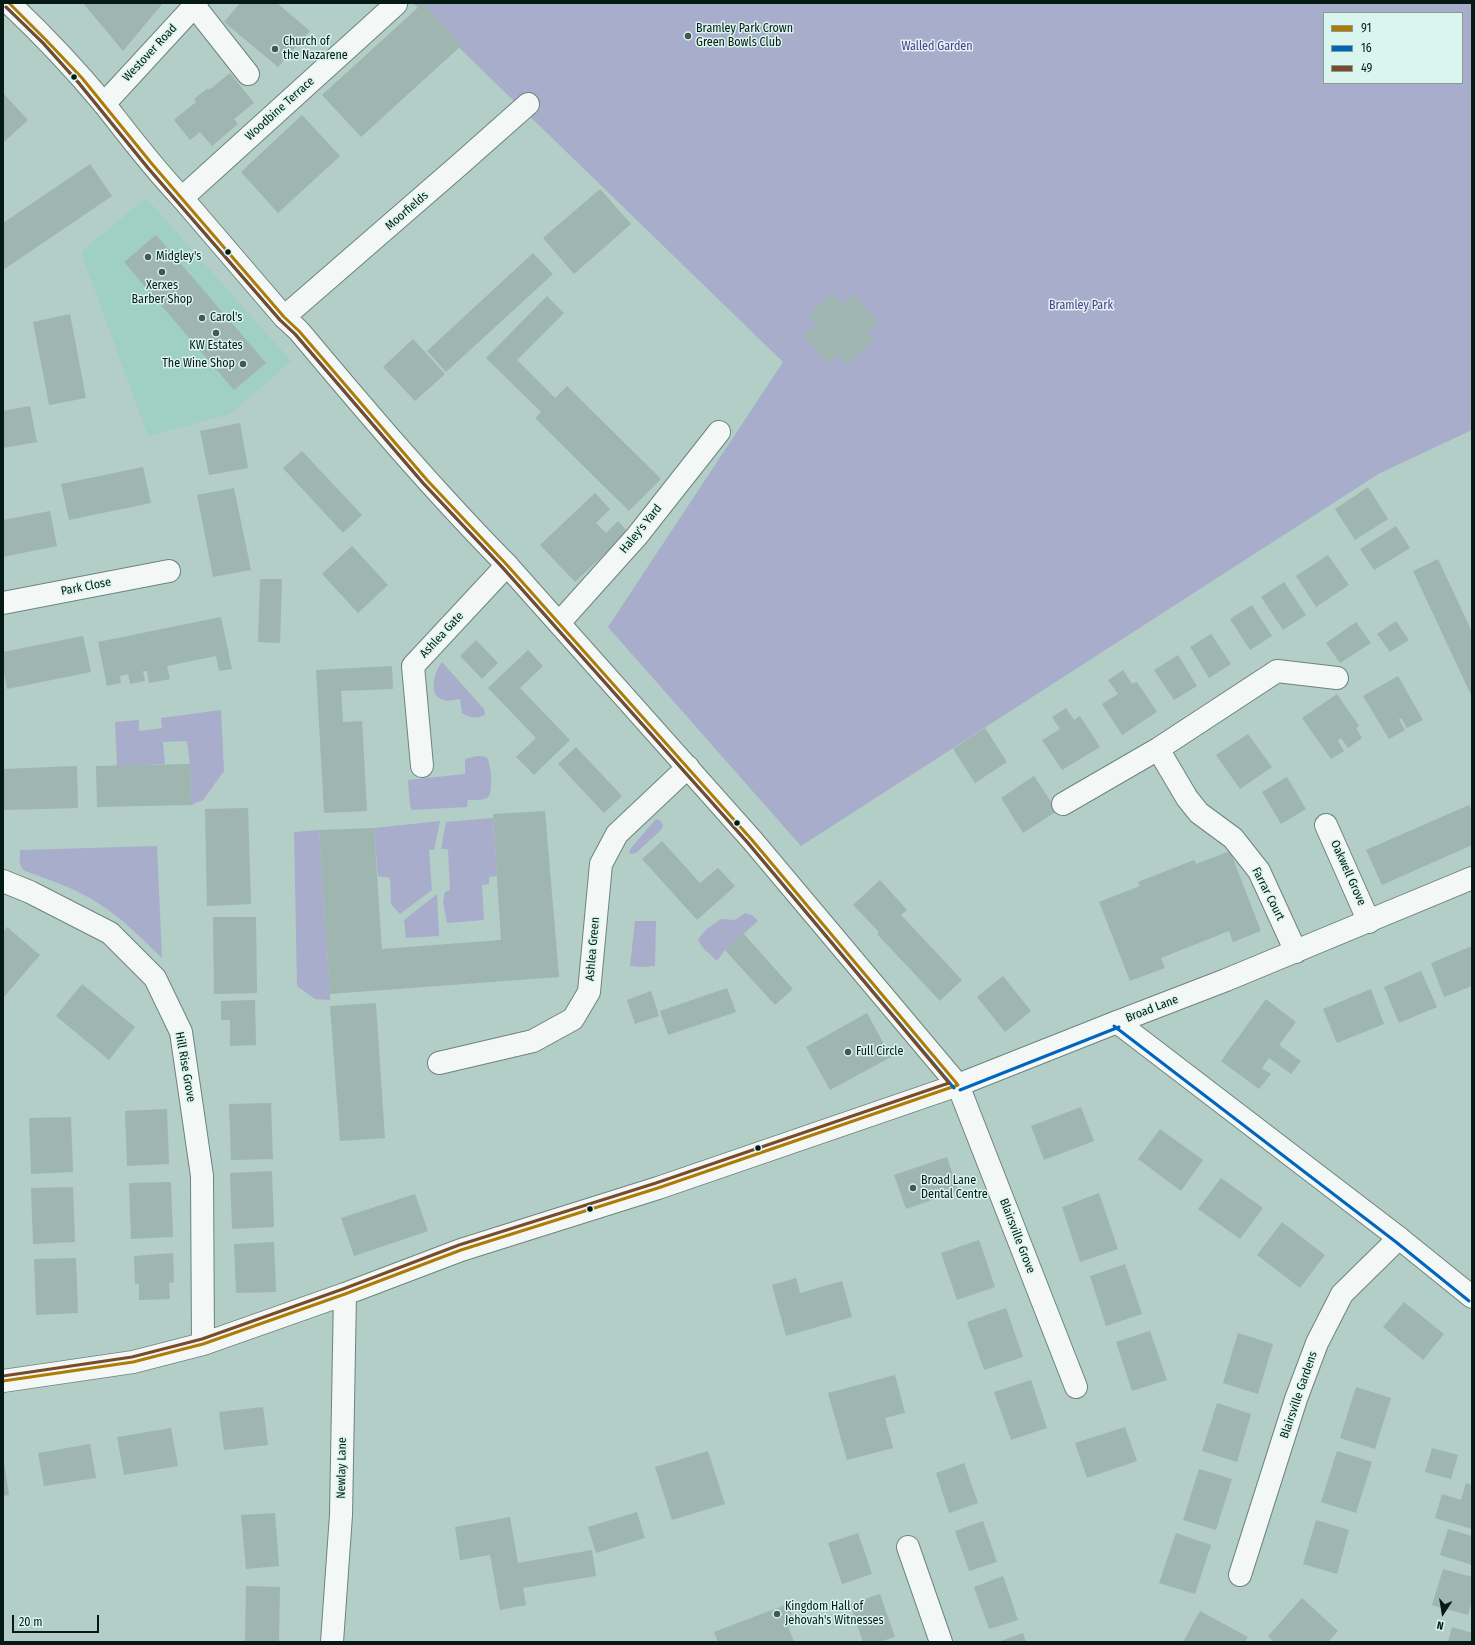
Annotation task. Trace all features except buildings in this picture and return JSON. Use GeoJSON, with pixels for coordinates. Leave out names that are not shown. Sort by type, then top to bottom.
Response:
{"type":"FeatureCollection","features":[{"type":"Feature","properties":{"kind":"street","name":"Blairsville Grove"},"geometry":{"type":"LineString","coordinates":[[9,3],[55,47],[104,104],[166,182],[182,198],[284,317],[299,331],[380,426],[466,523],[507,565],[688,767],[752,840],[958,1085],[1076,1387]]}},
{"type":"Feature","properties":{"kind":"street","name":"Westover Road"},"geometry":{"type":"LineString","coordinates":[[104,104],[194,4]]}},
{"type":"Feature","properties":{"kind":"street"},"geometry":{"type":"LineString","coordinates":[[194,4],[248,74]]}},
{"type":"Feature","properties":{"kind":"street","name":"Woodbine Terrace"},"geometry":{"type":"LineString","coordinates":[[182,198],[396,4]]}},
{"type":"Feature","properties":{"kind":"street","name":"Moorfields"},"geometry":{"type":"LineString","coordinates":[[284,317],[528,104]]}},
{"type":"Feature","properties":{"kind":"street","name":"Haley's Yard"},"geometry":{"type":"LineString","coordinates":[[559,623],[637,536],[718,432]]}},
{"type":"Feature","properties":{"kind":"street","name":"Ashlea Gate"},"geometry":{"type":"LineString","coordinates":[[422,766],[413,666],[507,565]]}},
{"type":"Feature","properties":{"kind":"street","name":"Park Close"},"geometry":{"type":"LineString","coordinates":[[3,603],[169,571]]}},
{"type":"Feature","properties":{"kind":"street"},"geometry":{"type":"LineString","coordinates":[[1063,804],[1158,749],[1277,671],[1337,678]]}},
{"type":"Feature","properties":{"kind":"street","name":"Farrar Court"},"geometry":{"type":"LineString","coordinates":[[1158,749],[1187,798],[1199,813],[1233,838],[1259,871],[1296,952]]}},
{"type":"Feature","properties":{"kind":"street","name":"Ashlea Green"},"geometry":{"type":"LineString","coordinates":[[439,1063],[533,1041],[573,1019],[589,992],[601,864],[617,834],[688,767]]}},
{"type":"Feature","properties":{"kind":"street","name":"Oakwell Grove"},"geometry":{"type":"LineString","coordinates":[[1326,825],[1369,922]]}},
{"type":"Feature","properties":{"kind":"street","name":"Broad Lane"},"geometry":{"type":"LineString","coordinates":[[3,1381],[133,1362],[202,1344],[345,1294],[461,1250],[658,1188],[958,1085],[1296,952],[1472,878]]}},
{"type":"Feature","properties":{"kind":"street","name":"Hill Rise Grove"},"geometry":{"type":"LineString","coordinates":[[3,881],[30,892],[110,933],[155,978],[181,1032],[202,1176],[202,1344]]}},
{"type":"Feature","properties":{"kind":"street"},"geometry":{"type":"LineString","coordinates":[[1117,1022],[1399,1238],[1472,1297]]}},
{"type":"Feature","properties":{"kind":"street","name":"Blairsville Gardens"},"geometry":{"type":"LineString","coordinates":[[1240,1575],[1296,1399],[1317,1343],[1342,1294],[1399,1238]]}},
{"type":"Feature","properties":{"kind":"street","name":"Newlay Lane"},"geometry":{"type":"LineString","coordinates":[[332,1642],[341,1515],[345,1294]]}},
{"type":"Feature","properties":{"kind":"street"},"geometry":{"type":"LineString","coordinates":[[908,1547],[941,1642]]}},
{"type":"Feature","properties":{"kind":"shaded area"},"geometry":{"type":"Polygon","coordinates":[[[146,198],[291,361],[230,414],[148,436],[81,252],[146,198]]]}},
{"type":"Feature","properties":{"kind":"green space","name":"Bramley Park"},"geometry":{"type":"Polygon","coordinates":[[[413,3],[1472,3],[1472,430],[1380,473],[801,846],[608,627],[783,362],[413,3]]]}},
{"type":"Feature","properties":{"kind":"green space"},"geometry":{"type":"Polygon","coordinates":[[[442,662],[484,709],[485,715],[476,717],[467,716],[462,713],[460,699],[446,700],[437,696],[434,682],[437,670],[442,662]]]}},
{"type":"Feature","properties":{"kind":"green space"},"geometry":{"type":"Polygon","coordinates":[[[221,710],[224,771],[203,800],[191,805],[190,764],[187,741],[163,742],[165,764],[117,766],[115,722],[139,720],[139,731],[162,728],[161,718],[221,710]]]}},
{"type":"Feature","properties":{"kind":"green space"},"geometry":{"type":"Polygon","coordinates":[[[484,756],[487,758],[490,765],[491,789],[487,798],[468,800],[467,807],[412,810],[410,806],[408,780],[465,774],[465,759],[484,756]]]}},
{"type":"Feature","properties":{"kind":"green space"},"geometry":{"type":"Polygon","coordinates":[[[493,818],[497,876],[489,877],[489,884],[482,885],[484,920],[447,923],[443,901],[445,892],[450,890],[448,849],[441,849],[446,822],[493,818]]]}},
{"type":"Feature","properties":{"kind":"green space"},"geometry":{"type":"Polygon","coordinates":[[[656,819],[661,821],[663,825],[661,830],[636,853],[630,854],[629,852],[631,848],[656,819]]]}},
{"type":"Feature","properties":{"kind":"green space"},"geometry":{"type":"Polygon","coordinates":[[[440,821],[434,850],[429,850],[432,890],[400,914],[391,904],[390,878],[378,876],[374,828],[440,821]]]}},
{"type":"Feature","properties":{"kind":"green space"},"geometry":{"type":"Polygon","coordinates":[[[319,830],[330,1000],[315,999],[297,986],[294,832],[319,830]]]}},
{"type":"Feature","properties":{"kind":"green space"},"geometry":{"type":"Polygon","coordinates":[[[157,846],[162,958],[140,937],[101,905],[74,890],[25,871],[21,867],[20,862],[20,850],[157,846]]]}},
{"type":"Feature","properties":{"kind":"green space"},"geometry":{"type":"Polygon","coordinates":[[[437,894],[439,936],[406,938],[404,920],[437,894]]]}},
{"type":"Feature","properties":{"kind":"green space"},"geometry":{"type":"Polygon","coordinates":[[[745,913],[752,915],[758,921],[725,950],[717,961],[702,947],[698,939],[708,928],[721,919],[735,920],[745,913]]]}},
{"type":"Feature","properties":{"kind":"green space"},"geometry":{"type":"Polygon","coordinates":[[[635,921],[656,921],[655,966],[630,966],[635,921]]]}},
{"type":"Feature","properties":{"kind":"transit line","name":"91"},"geometry":{"type":"LineString","coordinates":[[9,3],[82,78],[152,164],[284,317],[299,331],[427,480],[507,565],[752,840],[958,1085]]}},
{"type":"Feature","properties":{"kind":"transit line","name":"16"},"geometry":{"type":"LineString","coordinates":[[6,7],[43,43],[78,82],[148,168],[280,320],[295,334],[423,483],[503,568],[748,843],[954,1088]]}},
{"type":"Feature","properties":{"kind":"transit line","name":"49"},"geometry":{"type":"LineString","coordinates":[[3,1376],[132,1357],[202,1339],[343,1289],[459,1245],[656,1183],[949,1083],[748,843],[503,568],[423,483],[295,334],[280,320],[148,168],[78,82],[43,43],[6,7]]}},
{"type":"Feature","properties":{"kind":"transit line","name":"16"},"geometry":{"type":"LineString","coordinates":[[1114,1026],[1396,1242],[1469,1301]]}},
{"type":"Feature","properties":{"kind":"transit line","name":"16"},"geometry":{"type":"LineString","coordinates":[[960,1090],[1119,1027]]}},
{"type":"Feature","properties":{"kind":"transit line","name":"91"},"geometry":{"type":"LineString","coordinates":[[3,1381],[133,1362],[203,1344],[345,1294],[461,1250],[658,1188],[958,1085]]}},
{"type":"Feature","properties":{"kind":"place","name":"Bramley Park Crown Green Bowls Club"},"geometry":{"type":"Point","coordinates":[688,36]}},
{"type":"Feature","properties":{"kind":"place","name":"Church of the Nazarene"},"geometry":{"type":"Point","coordinates":[275,49]}},
{"type":"Feature","properties":{"kind":"place","name":"Midgley's"},"geometry":{"type":"Point","coordinates":[148,257]}},
{"type":"Feature","properties":{"kind":"place","name":"Xerxes Barber Shop"},"geometry":{"type":"Point","coordinates":[162,272]}},
{"type":"Feature","properties":{"kind":"place","name":"Carol's"},"geometry":{"type":"Point","coordinates":[202,318]}},
{"type":"Feature","properties":{"kind":"place","name":"KW Estates"},"geometry":{"type":"Point","coordinates":[216,333]}},
{"type":"Feature","properties":{"kind":"place","name":"The Wine Shop"},"geometry":{"type":"Point","coordinates":[243,364]}},
{"type":"Feature","properties":{"kind":"place","name":"Full Circle"},"geometry":{"type":"Point","coordinates":[848,1052]}},
{"type":"Feature","properties":{"kind":"place","name":"Broad Lane Dental Centre"},"geometry":{"type":"Point","coordinates":[913,1188]}},
{"type":"Feature","properties":{"kind":"place","name":"Kingdom Hall of Jehovah's Witnesses"},"geometry":{"type":"Point","coordinates":[777,1614]}},
{"type":"Feature","properties":{"kind":"park label","name":"Walled Garden"},"geometry":{"type":"Point","coordinates":[937,47]}}]}
